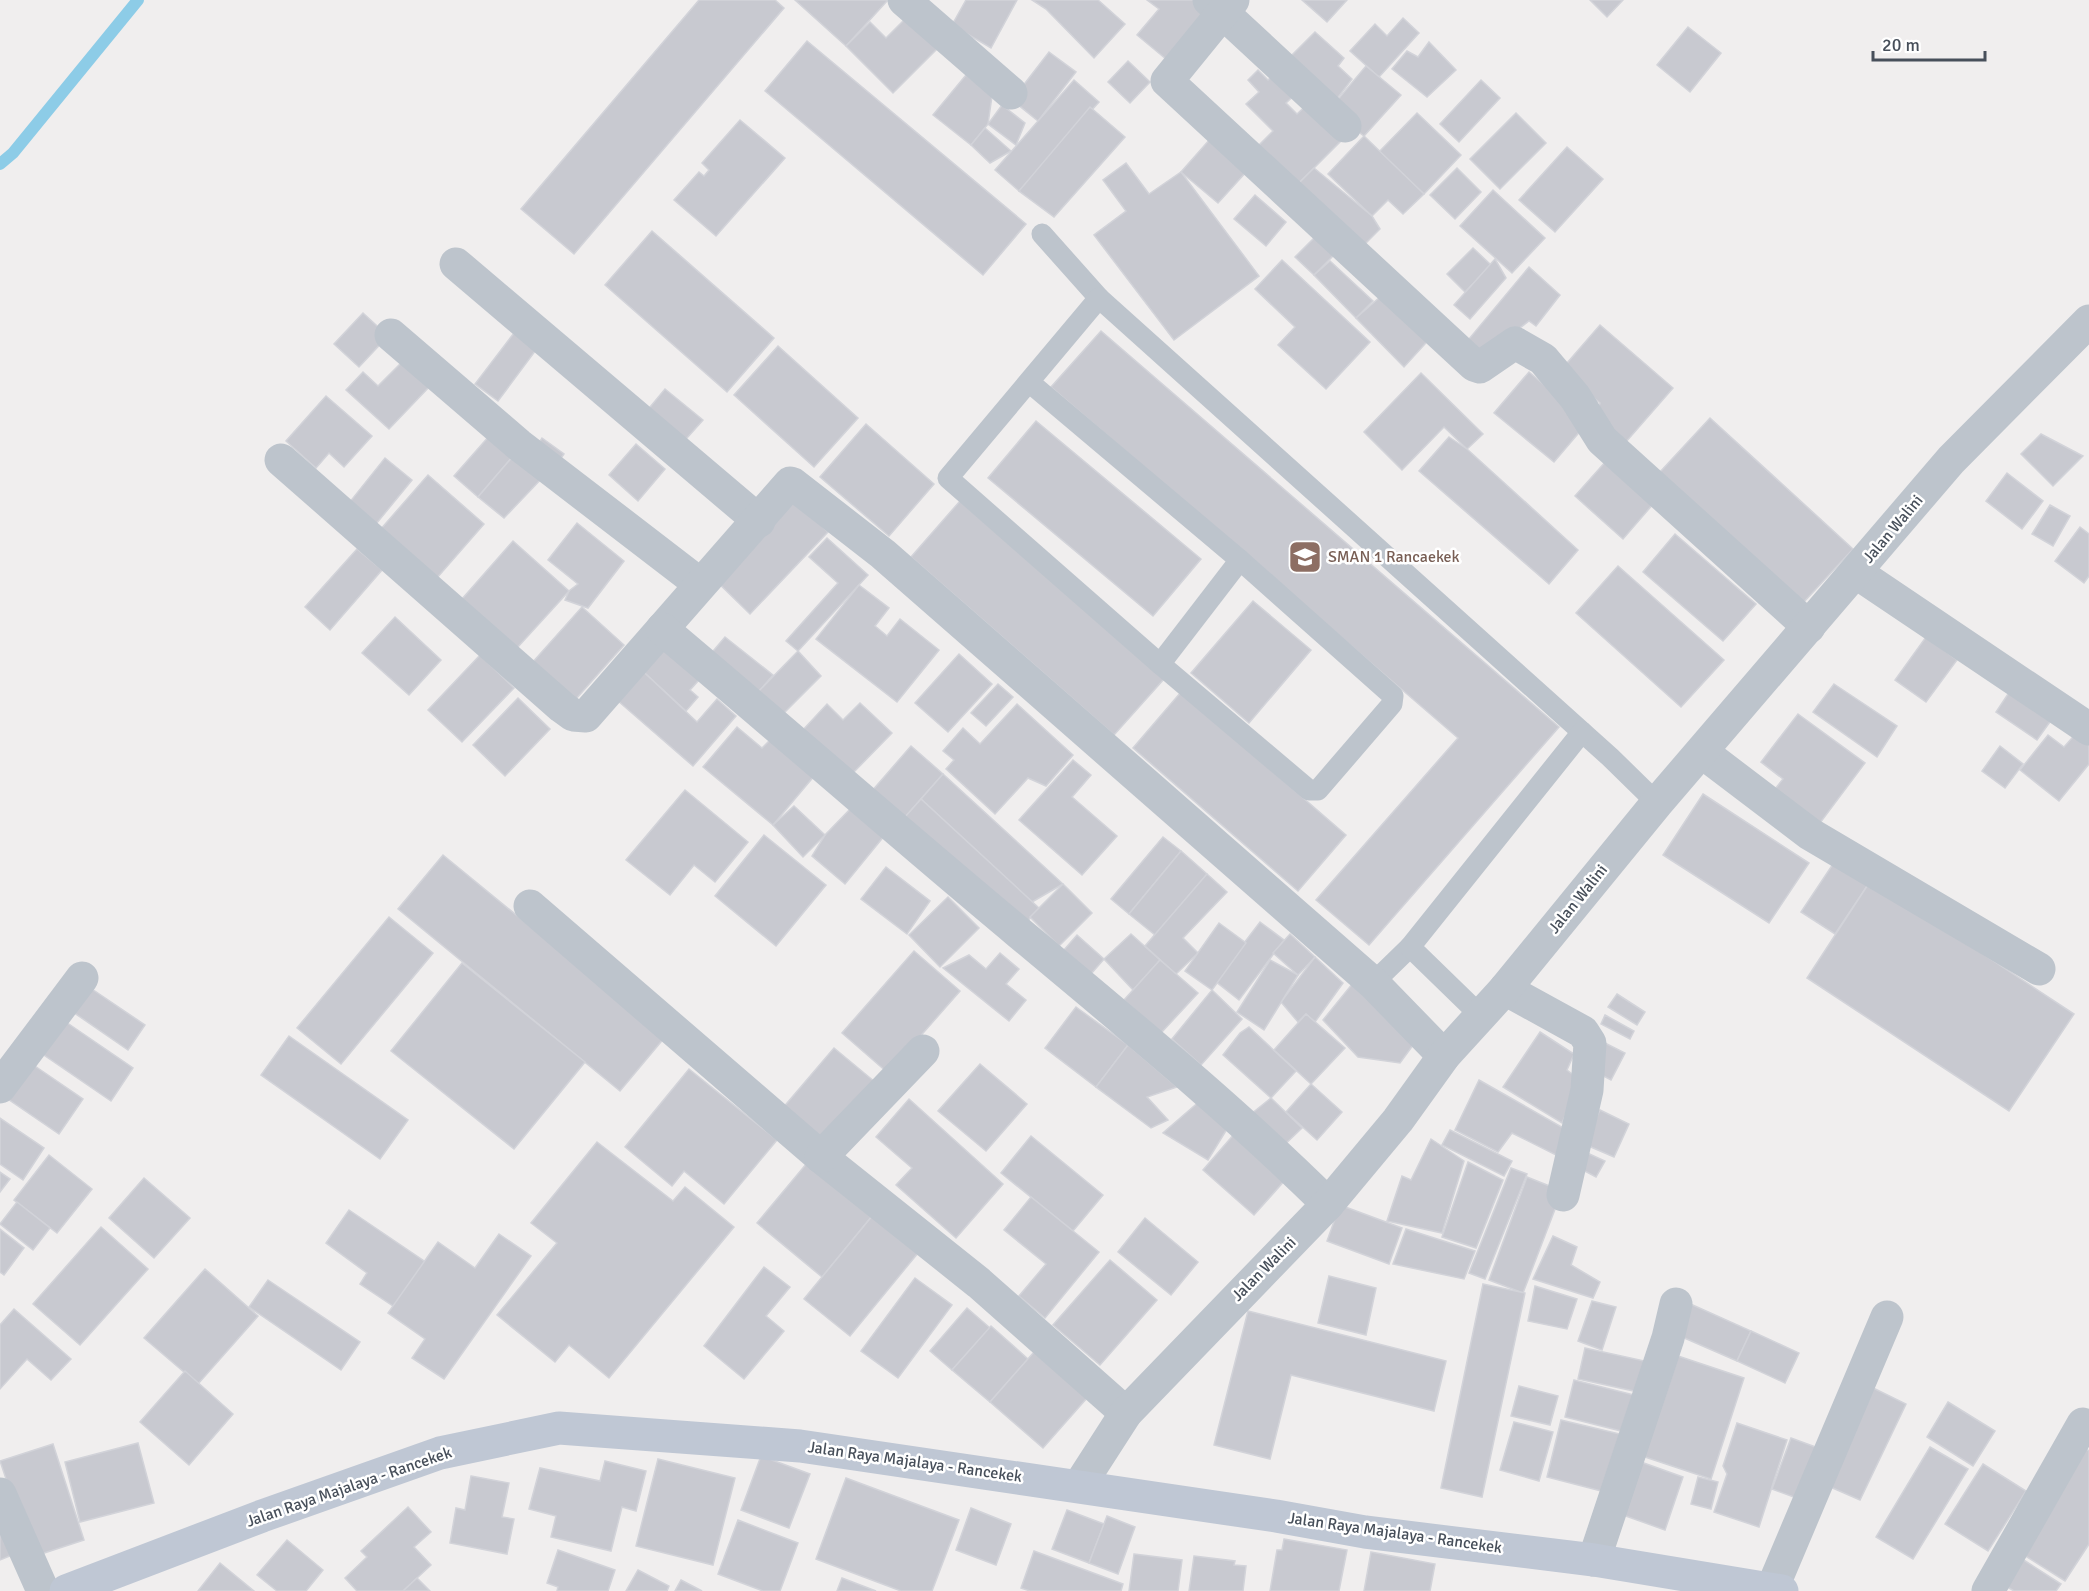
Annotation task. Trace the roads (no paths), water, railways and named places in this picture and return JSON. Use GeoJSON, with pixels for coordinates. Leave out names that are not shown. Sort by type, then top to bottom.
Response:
{"type":"FeatureCollection","features":[{"type":"Feature","properties":{"kind":"main road","name":"Jalan Raya Majalaya - Rancekek"},"geometry":{"type":"LineString","coordinates":[[66,1591],[112,1584],[262,1516],[440,1453],[558,1428],[800,1446],[1079,1486],[1365,1532],[1594,1560],[1777,1590]]}},
{"type":"Feature","properties":{"kind":"street"},"geometry":{"type":"LineString","coordinates":[[904,0],[1011,93]]}},
{"type":"Feature","properties":{"kind":"street"},"geometry":{"type":"LineString","coordinates":[[1345,126],[1222,4],[1167,81],[1474,365],[1480,367],[1515,343],[1543,359],[1575,397],[1602,440],[1809,627]]}},
{"type":"Feature","properties":{"kind":"street"},"geometry":{"type":"LineString","coordinates":[[456,264],[759,521]]}},
{"type":"Feature","properties":{"kind":"street","name":"Jalan Walini"},"geometry":{"type":"LineString","coordinates":[[1079,1486],[1126,1413],[1328,1204],[1398,1120],[1444,1056],[1504,989],[1657,803],[1857,573],[1951,460],[2086,329]]}},
{"type":"Feature","properties":{"kind":"street"},"geometry":{"type":"LineString","coordinates":[[391,335],[519,445],[700,584]]}},
{"type":"Feature","properties":{"kind":"street"},"geometry":{"type":"LineString","coordinates":[[281,460],[573,715],[586,716],[790,483],[796,486],[883,554],[1373,983],[1444,1056]]}},
{"type":"Feature","properties":{"kind":"street"},"geometry":{"type":"LineString","coordinates":[[1857,573],[2089,729]]}},
{"type":"Feature","properties":{"kind":"street"},"geometry":{"type":"LineString","coordinates":[[662,629],[1106,1004],[1278,1154],[1328,1204]]}},
{"type":"Feature","properties":{"kind":"street"},"geometry":{"type":"LineString","coordinates":[[1702,752],[1810,834],[2039,969]]}},
{"type":"Feature","properties":{"kind":"street"},"geometry":{"type":"LineString","coordinates":[[530,906],[821,1157],[979,1283],[1126,1413]]}},
{"type":"Feature","properties":{"kind":"street"},"geometry":{"type":"LineString","coordinates":[[0,1087],[82,978]]}},
{"type":"Feature","properties":{"kind":"street"},"geometry":{"type":"LineString","coordinates":[[1504,989],[1583,1032],[1590,1043],[1587,1090],[1563,1195]]}},
{"type":"Feature","properties":{"kind":"street"},"geometry":{"type":"LineString","coordinates":[[821,1157],[923,1051]]}},
{"type":"Feature","properties":{"kind":"street"},"geometry":{"type":"LineString","coordinates":[[1594,1560],[1668,1338],[1676,1304]]}},
{"type":"Feature","properties":{"kind":"street"},"geometry":{"type":"LineString","coordinates":[[1777,1590],[1887,1317]]}},
{"type":"Feature","properties":{"kind":"street"},"geometry":{"type":"LineString","coordinates":[[1988,1591],[2083,1424]]}},
{"type":"Feature","properties":{"kind":"street"},"geometry":{"type":"LineString","coordinates":[[0,1494],[43,1591]]}},
{"type":"Feature","properties":{"kind":"lane"},"geometry":{"type":"LineString","coordinates":[[1042,234],[1099,298],[1582,732],[1657,803]]}},
{"type":"Feature","properties":{"kind":"lane"},"geometry":{"type":"LineString","coordinates":[[1029,382],[1240,560],[1393,696],[1392,704],[1318,790],[1309,790],[1160,664],[948,478],[1099,298]]}},
{"type":"Feature","properties":{"kind":"lane"},"geometry":{"type":"LineString","coordinates":[[1160,664],[1240,560]]}},
{"type":"Feature","properties":{"kind":"lane"},"geometry":{"type":"LineString","coordinates":[[1373,983],[1410,947],[1582,732]]}},
{"type":"Feature","properties":{"kind":"lane"},"geometry":{"type":"LineString","coordinates":[[1410,947],[1481,1016]]}},
{"type":"Feature","properties":{"kind":"waterway"},"geometry":{"type":"LineString","coordinates":[[0,164],[13,153],[138,0]]}},
{"type":"Feature","properties":{"kind":"place","name":"SMAN 1 Rancaekek"},"geometry":{"type":"Point","coordinates":[1305,557]}}]}
